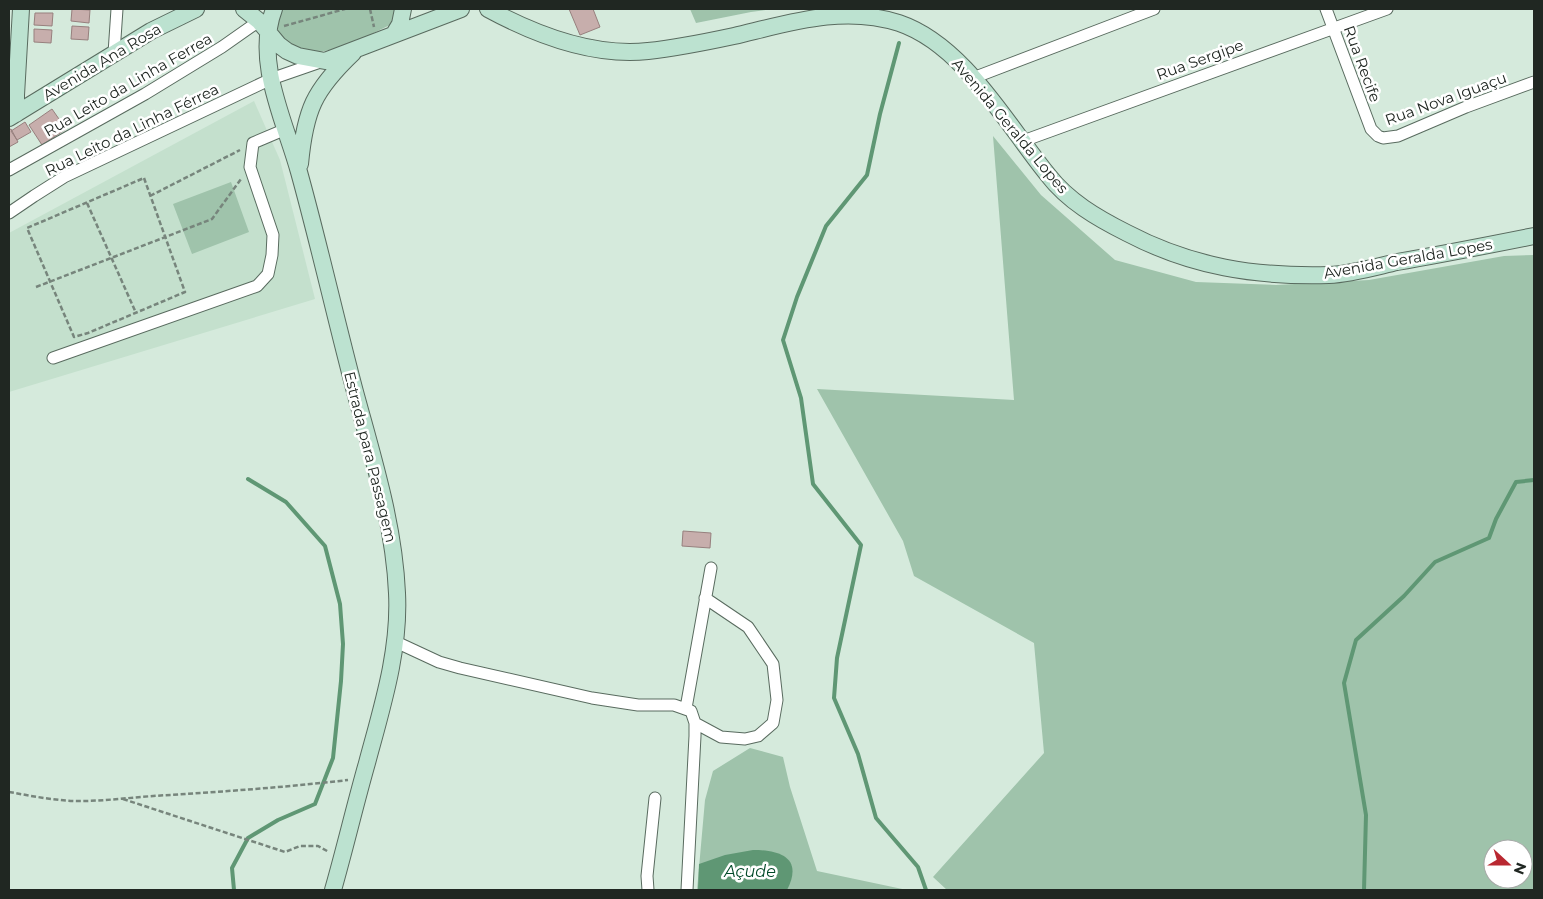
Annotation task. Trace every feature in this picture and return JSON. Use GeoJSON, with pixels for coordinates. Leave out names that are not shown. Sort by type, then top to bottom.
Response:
{"type":"FeatureCollection","features":[{"type":"Feature","properties":{"kind":"main road"},"geometry":{"type":"LineString","coordinates":[[13,116],[12,96],[21,9]]}},
{"type":"Feature","properties":{"kind":"main road","name":"Avenida Ana Rosa"},"geometry":{"type":"LineString","coordinates":[[13,116],[151,30],[196,9]]}},
{"type":"Feature","properties":{"kind":"main road"},"geometry":{"type":"LineString","coordinates":[[244,9],[263,25],[279,45],[287,51],[298,56],[325,61],[461,9]]}},
{"type":"Feature","properties":{"kind":"main road","name":"Estrada para Passagem"},"geometry":{"type":"LineString","coordinates":[[274,9],[263,25],[271,79],[299,172],[380,486],[393,549],[398,594],[396,642],[385,694],[333,890]]}},
{"type":"Feature","properties":{"kind":"main road"},"geometry":{"type":"LineString","coordinates":[[394,34],[400,24],[403,9]]}},
{"type":"Feature","properties":{"kind":"main road","name":"Avenida Geralda Lopes"},"geometry":{"type":"LineString","coordinates":[[488,9],[541,34],[584,46],[614,51],[645,52],[682,46],[804,18],[834,15],[866,16],[900,24],[923,35],[949,54],[973,78],[1049,177],[1082,207],[1104,221],[1163,250],[1235,271],[1268,274],[1331,275],[1534,236]]}},
{"type":"Feature","properties":{"kind":"main road"},"geometry":{"type":"LineString","coordinates":[[299,172],[304,127],[313,102],[325,82],[358,49]]}},
{"type":"Feature","properties":{"kind":"street"},"geometry":{"type":"LineString","coordinates":[[114,53],[117,9]]}},
{"type":"Feature","properties":{"kind":"street"},"geometry":{"type":"LineString","coordinates":[[973,78],[1154,9]]}},
{"type":"Feature","properties":{"kind":"street","name":"Rua Recife"},"geometry":{"type":"LineString","coordinates":[[1326,9],[1371,129]]}},
{"type":"Feature","properties":{"kind":"street","name":"Rua Sergipe"},"geometry":{"type":"LineString","coordinates":[[1023,141],[1387,9]]}},
{"type":"Feature","properties":{"kind":"street","name":"Rua Leito da Linha Ferrea"},"geometry":{"type":"LineString","coordinates":[[9,170],[263,25]]}},
{"type":"Feature","properties":{"kind":"street","name":"Rua Leito da Linha Férrea"},"geometry":{"type":"LineString","coordinates":[[9,213],[64,178],[271,79],[325,61]]}},
{"type":"Feature","properties":{"kind":"street","name":"Rua Nova Iguaçu"},"geometry":{"type":"LineString","coordinates":[[1371,129],[1383,138],[1398,136],[1466,107],[1534,82]]}},
{"type":"Feature","properties":{"kind":"street"},"geometry":{"type":"LineString","coordinates":[[53,358],[257,286],[268,274],[272,255],[273,235],[250,167],[253,143],[286,129]]}},
{"type":"Feature","properties":{"kind":"street"},"geometry":{"type":"LineString","coordinates":[[686,708],[711,568]]}},
{"type":"Feature","properties":{"kind":"street"},"geometry":{"type":"LineString","coordinates":[[696,723],[721,736],[745,739],[758,736],[773,723],[777,700],[773,664],[748,628],[705,598]]}},
{"type":"Feature","properties":{"kind":"street"},"geometry":{"type":"LineString","coordinates":[[396,642],[439,662],[519,682],[617,702],[638,705],[674,705],[691,711],[696,723],[687,890]]}},
{"type":"Feature","properties":{"kind":"street"},"geometry":{"type":"LineString","coordinates":[[648,890],[647,876],[656,798]]}},
{"type":"Feature","properties":{"kind":"path"},"geometry":{"type":"LineString","coordinates":[[263,25],[278,28],[345,9]]}},
{"type":"Feature","properties":{"kind":"path"},"geometry":{"type":"LineString","coordinates":[[370,9],[375,32]]}},
{"type":"Feature","properties":{"kind":"path"},"geometry":{"type":"LineString","coordinates":[[150,196],[253,143]]}},
{"type":"Feature","properties":{"kind":"path"},"geometry":{"type":"LineString","coordinates":[[36,287],[212,219],[250,167]]}},
{"type":"Feature","properties":{"kind":"path"},"geometry":{"type":"LineString","coordinates":[[144,178],[185,292],[88,333],[74,337],[27,228],[87,203],[144,178]]}},
{"type":"Feature","properties":{"kind":"path"},"geometry":{"type":"LineString","coordinates":[[87,203],[141,327]]}},
{"type":"Feature","properties":{"kind":"path"},"geometry":{"type":"LineString","coordinates":[[9,792],[78,802],[282,788],[362,779]]}},
{"type":"Feature","properties":{"kind":"path"},"geometry":{"type":"LineString","coordinates":[[122,799],[285,852],[300,846],[318,846],[332,853],[345,850]]}},
{"type":"Feature","properties":{"kind":"shaded area"},"geometry":{"type":"Polygon","coordinates":[[[280,9],[396,9],[394,23],[341,47],[313,52],[300,50],[288,43],[280,35],[278,24],[280,9]]]}},
{"type":"Feature","properties":{"kind":"shaded area"},"geometry":{"type":"Polygon","coordinates":[[[690,9],[773,9],[696,23],[690,9]]]}},
{"type":"Feature","properties":{"kind":"shaded area"},"geometry":{"type":"Polygon","coordinates":[[[254,101],[280,160],[315,299],[9,392],[9,233],[254,101]]]}},
{"type":"Feature","properties":{"kind":"shaded area"},"geometry":{"type":"Polygon","coordinates":[[[993,136],[1041,195],[1115,260],[1196,282],[1276,285],[1369,280],[1504,256],[1534,255],[1534,890],[947,890],[933,877],[1044,753],[1034,643],[914,576],[903,541],[817,389],[1014,400],[993,136]]]}},
{"type":"Feature","properties":{"kind":"shaded area"},"geometry":{"type":"Polygon","coordinates":[[[231,182],[249,232],[192,254],[173,204],[231,182]]]}},
{"type":"Feature","properties":{"kind":"shaded area"},"geometry":{"type":"Polygon","coordinates":[[[750,748],[783,757],[790,787],[817,871],[907,890],[697,890],[705,800],[713,771],[750,748]]]}},
{"type":"Feature","properties":{"kind":"water","name":"Açude"},"geometry":{"type":"Polygon","coordinates":[[[753,850],[773,852],[787,858],[793,871],[787,890],[698,890],[699,864],[725,855],[753,850]]]}},
{"type":"Feature","properties":{"kind":"building"},"geometry":{"type":"Polygon","coordinates":[[[72,9],[90,10],[89,23],[71,21],[72,9]]]}},
{"type":"Feature","properties":{"kind":"building"},"geometry":{"type":"Polygon","coordinates":[[[569,9],[593,9],[600,27],[580,35],[569,9]]]}},
{"type":"Feature","properties":{"kind":"building"},"geometry":{"type":"Polygon","coordinates":[[[35,13],[53,13],[52,26],[34,25],[35,13]]]}},
{"type":"Feature","properties":{"kind":"building"},"geometry":{"type":"Polygon","coordinates":[[[72,26],[89,27],[88,40],[71,39],[72,26]]]}},
{"type":"Feature","properties":{"kind":"building"},"geometry":{"type":"Polygon","coordinates":[[[34,29],[52,30],[51,43],[34,42],[34,29]]]}},
{"type":"Feature","properties":{"kind":"building"},"geometry":{"type":"Polygon","coordinates":[[[52,109],[66,129],[42,145],[29,125],[52,109]]]}},
{"type":"Feature","properties":{"kind":"building"},"geometry":{"type":"Polygon","coordinates":[[[25,122],[31,132],[17,140],[11,131],[25,122]]]}},
{"type":"Feature","properties":{"kind":"building"},"geometry":{"type":"Polygon","coordinates":[[[11,129],[18,142],[9,147],[9,130],[11,129]]]}},
{"type":"Feature","properties":{"kind":"building"},"geometry":{"type":"Polygon","coordinates":[[[683,531],[711,533],[710,548],[682,546],[683,531]]]}},
{"type":"Feature","properties":{"kind":"waterway"},"geometry":{"type":"LineString","coordinates":[[899,43],[880,114],[867,175],[826,226],[797,297],[783,340],[801,398],[813,484],[861,545],[837,658],[834,698],[858,754],[876,818],[918,867],[926,890]]}},
{"type":"Feature","properties":{"kind":"waterway"},"geometry":{"type":"LineString","coordinates":[[234,890],[232,868],[248,838],[278,820],[315,804],[333,758],[343,644],[340,604],[325,546],[286,502],[248,479]]}},
{"type":"Feature","properties":{"kind":"waterway"},"geometry":{"type":"LineString","coordinates":[[1364,890],[1366,815],[1344,683],[1356,640],[1404,596],[1435,562],[1489,538],[1496,519],[1516,482],[1534,480]]}}]}
